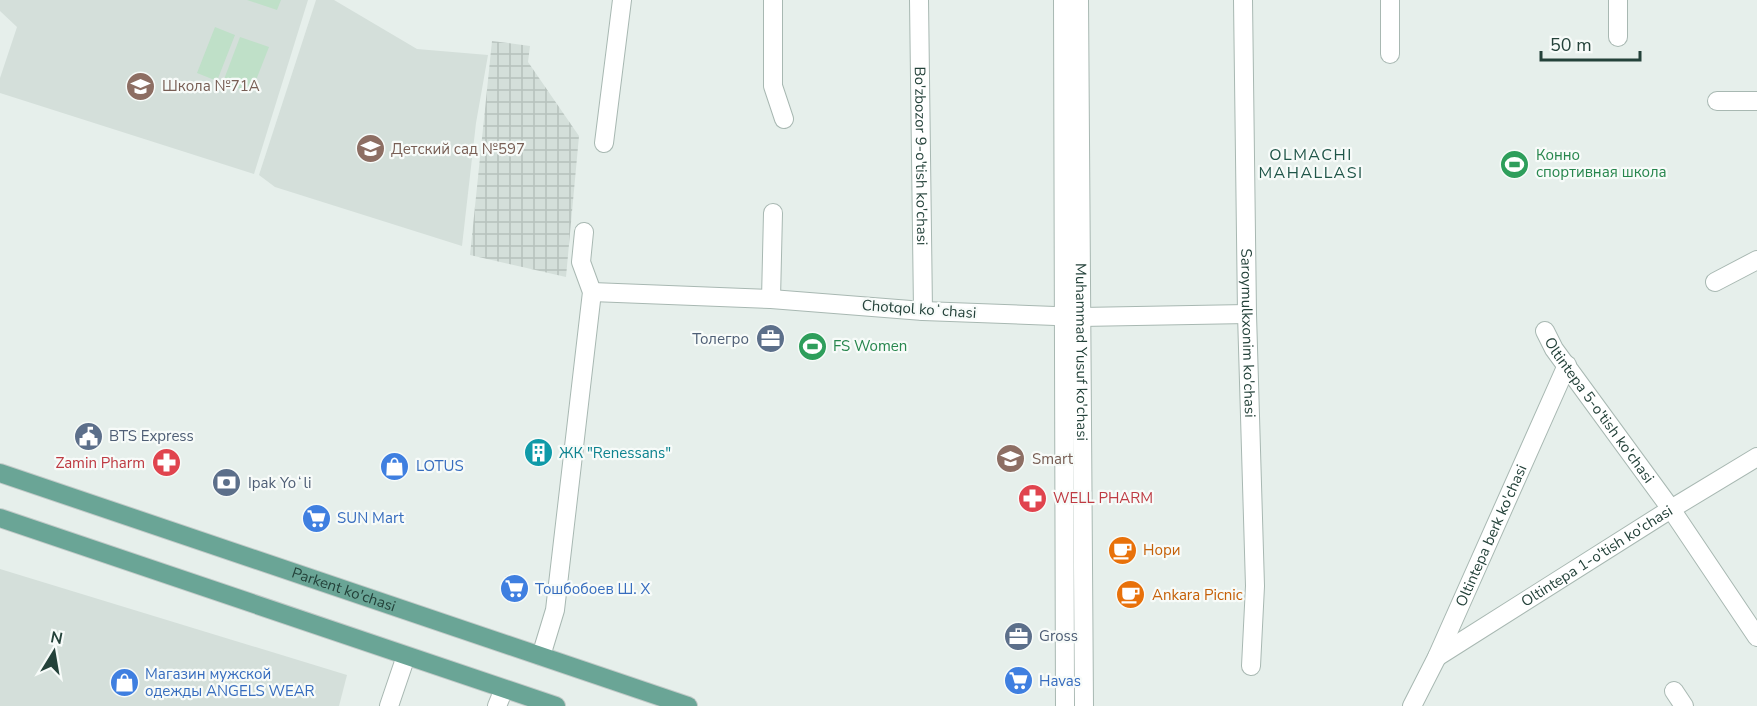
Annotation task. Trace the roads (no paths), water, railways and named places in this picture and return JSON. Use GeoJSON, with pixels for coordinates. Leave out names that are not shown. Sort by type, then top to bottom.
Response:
{"type":"FeatureCollection","features":[{"type":"Feature","properties":{"kind":"main road","name":"Parkent ko'chasi"},"geometry":{"type":"LineString","coordinates":[[0,473],[688,706]]}},
{"type":"Feature","properties":{"kind":"main road"},"geometry":{"type":"LineString","coordinates":[[0,518],[556,706]]}},
{"type":"Feature","properties":{"kind":"street"},"geometry":{"type":"LineString","coordinates":[[604,143],[622,0]]}},
{"type":"Feature","properties":{"kind":"street"},"geometry":{"type":"LineString","coordinates":[[773,0],[773,86],[784,119]]}},
{"type":"Feature","properties":{"kind":"street","name":"Bo'zbozor 9-o'tish ko'chasi"},"geometry":{"type":"LineString","coordinates":[[919,0],[923,311]]}},
{"type":"Feature","properties":{"kind":"street","name":"Muhammad Yusuf ko'chasi"},"geometry":{"type":"LineString","coordinates":[[1063,0],[1084,706]]}},
{"type":"Feature","properties":{"kind":"street","name":"Muhammad Yusuf ko'chasi"},"geometry":{"type":"LineString","coordinates":[[1065,706],[1079,0]]}},
{"type":"Feature","properties":{"kind":"street","name":"Saroymulkxonim ko'chasi"},"geometry":{"type":"LineString","coordinates":[[1243,0],[1247,314],[1255,586],[1251,666]]}},
{"type":"Feature","properties":{"kind":"street"},"geometry":{"type":"LineString","coordinates":[[1390,0],[1390,54]]}},
{"type":"Feature","properties":{"kind":"street"},"geometry":{"type":"LineString","coordinates":[[1618,0],[1618,37]]}},
{"type":"Feature","properties":{"kind":"street"},"geometry":{"type":"LineString","coordinates":[[1717,101],[1757,101]]}},
{"type":"Feature","properties":{"kind":"street"},"geometry":{"type":"LineString","coordinates":[[771,299],[773,213]]}},
{"type":"Feature","properties":{"kind":"street"},"geometry":{"type":"LineString","coordinates":[[541,656],[555,610],[592,292],[581,262],[584,232]]}},
{"type":"Feature","properties":{"kind":"street"},"geometry":{"type":"LineString","coordinates":[[1715,282],[1757,260]]}},
{"type":"Feature","properties":{"kind":"street","name":"Chotqol koʻchasi"},"geometry":{"type":"LineString","coordinates":[[592,292],[771,299],[923,311],[1072,317],[1247,314]]}},
{"type":"Feature","properties":{"kind":"street","name":"Oltintepa 5-o'tish ko'chasi"},"geometry":{"type":"LineString","coordinates":[[1545,331],[1554,349],[1671,509],[1757,637]]}},
{"type":"Feature","properties":{"kind":"street","name":"Oltintepa berk ko'chasi"},"geometry":{"type":"LineString","coordinates":[[1414,705],[1567,365]]}},
{"type":"Feature","properties":{"kind":"street","name":"Oltintepa 1-o'tish ko'chasi"},"geometry":{"type":"LineString","coordinates":[[1437,657],[1671,509],[1757,458]]}},
{"type":"Feature","properties":{"kind":"street"},"geometry":{"type":"LineString","coordinates":[[390,706],[406,656]]}},
{"type":"Feature","properties":{"kind":"street"},"geometry":{"type":"LineString","coordinates":[[497,706],[504,689]]}},
{"type":"Feature","properties":{"kind":"place","name":"Школа №71А"},"geometry":{"type":"Point","coordinates":[141,86]}},
{"type":"Feature","properties":{"kind":"place","name":"Детский сад №597"},"geometry":{"type":"Point","coordinates":[370,149]}},
{"type":"Feature","properties":{"kind":"place","name":"Конно спортивная школа"},"geometry":{"type":"Point","coordinates":[1515,164]}},
{"type":"Feature","properties":{"kind":"place","name":"Толегро"},"geometry":{"type":"Point","coordinates":[770,339]}},
{"type":"Feature","properties":{"kind":"place","name":"FS Women"},"geometry":{"type":"Point","coordinates":[812,346]}},
{"type":"Feature","properties":{"kind":"place","name":"BTS Express"},"geometry":{"type":"Point","coordinates":[88,436]}},
{"type":"Feature","properties":{"kind":"place","name":"ЖК \"Renessans\""},"geometry":{"type":"Point","coordinates":[538,453]}},
{"type":"Feature","properties":{"kind":"place","name":"Smart"},"geometry":{"type":"Point","coordinates":[1011,459]}},
{"type":"Feature","properties":{"kind":"place","name":"Zamin Pharm"},"geometry":{"type":"Point","coordinates":[166,463]}},
{"type":"Feature","properties":{"kind":"place","name":"LOTUS"},"geometry":{"type":"Point","coordinates":[395,466]}},
{"type":"Feature","properties":{"kind":"place","name":"Ipak Yoʻli"},"geometry":{"type":"Point","coordinates":[227,483]}},
{"type":"Feature","properties":{"kind":"place","name":"WELL PHARM"},"geometry":{"type":"Point","coordinates":[1032,498]}},
{"type":"Feature","properties":{"kind":"place","name":"SUN Mart"},"geometry":{"type":"Point","coordinates":[316,518]}},
{"type":"Feature","properties":{"kind":"place","name":"Нори"},"geometry":{"type":"Point","coordinates":[1122,550]}},
{"type":"Feature","properties":{"kind":"place","name":"Тошбобоев Ш. Х"},"geometry":{"type":"Point","coordinates":[514,589]}},
{"type":"Feature","properties":{"kind":"place","name":"Ankara Picnic"},"geometry":{"type":"Point","coordinates":[1131,595]}},
{"type":"Feature","properties":{"kind":"place","name":"Gross"},"geometry":{"type":"Point","coordinates":[1018,636]}},
{"type":"Feature","properties":{"kind":"place","name":"Havas"},"geometry":{"type":"Point","coordinates":[1018,681]}},
{"type":"Feature","properties":{"kind":"place","name":"Магазин мужской одежды ANGELS WEAR"},"geometry":{"type":"Point","coordinates":[124,683]}},
{"type":"Feature","properties":{"kind":"district","name":"OLMACHI MAHALLASI"},"geometry":{"type":"Point","coordinates":[1311,164]}}]}
